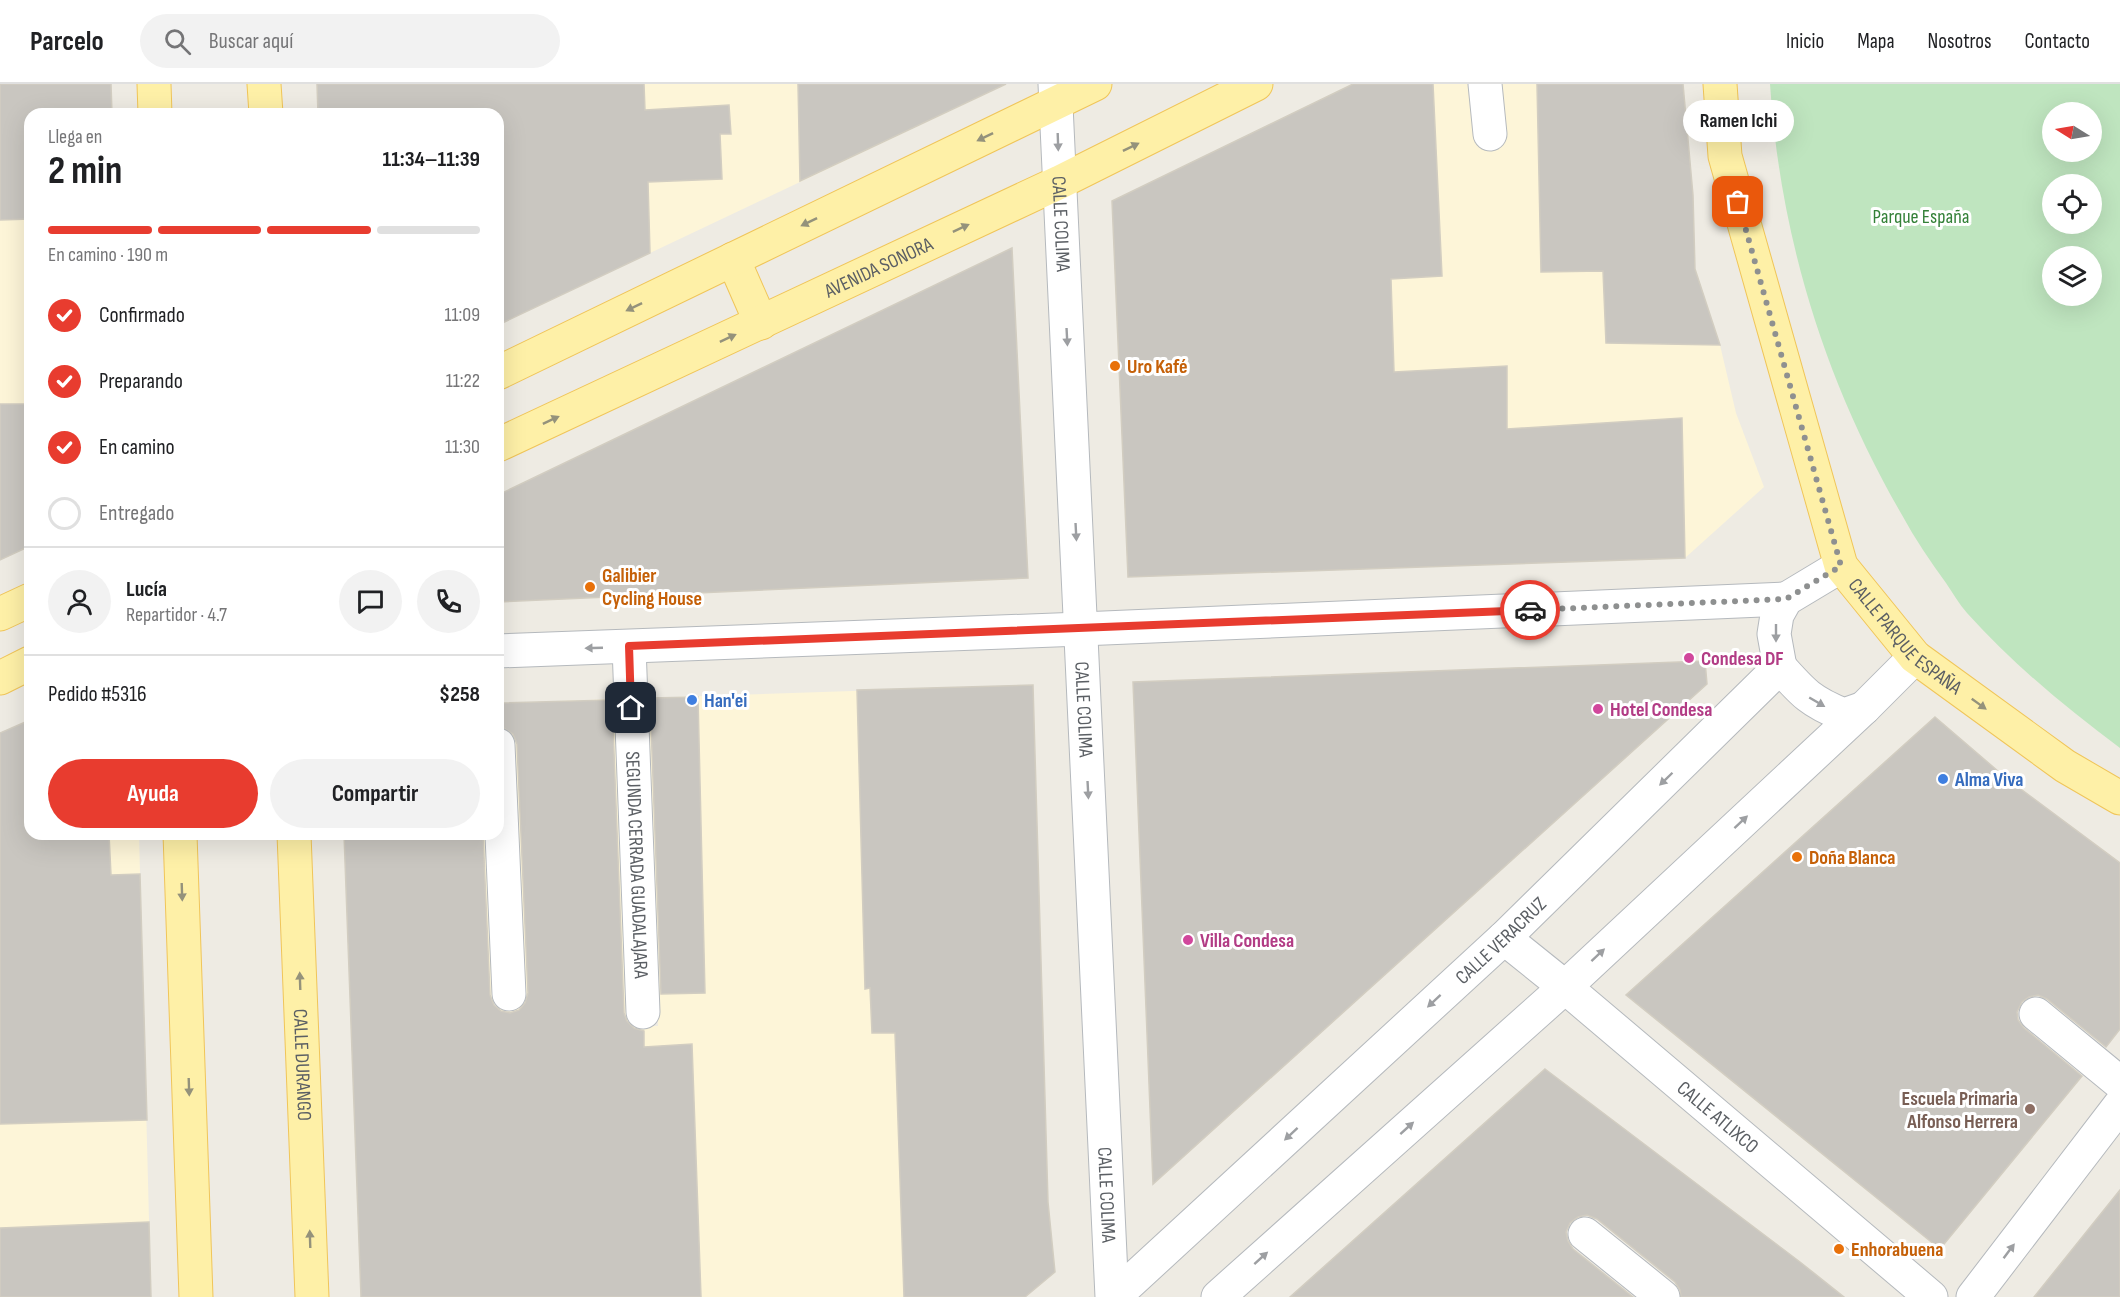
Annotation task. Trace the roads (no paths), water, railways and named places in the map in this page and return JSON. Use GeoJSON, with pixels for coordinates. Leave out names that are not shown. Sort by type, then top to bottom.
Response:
{"type":"FeatureCollection","features":[{"type":"Feature","properties":{"kind":"main road"},"geometry":{"type":"LineString","coordinates":[[154,84],[155,108]]}},
{"type":"Feature","properties":{"kind":"main road"},"geometry":{"type":"LineString","coordinates":[[264,84],[266,108]]}},
{"type":"Feature","properties":{"kind":"main road"},"geometry":{"type":"LineString","coordinates":[[504,370],[733,259],[1056,93],[1095,84]]}},
{"type":"Feature","properties":{"kind":"main road","name":"AVENIDA SONORA"},"geometry":{"type":"LineString","coordinates":[[504,442],[1060,182],[1256,84]]}},
{"type":"Feature","properties":{"kind":"main road","name":"CALLE PARQUE ESPAÑA"},"geometry":{"type":"LineString","coordinates":[[1720,84],[1725,156],[1841,566],[1915,657],[2065,766],[2120,798]]}},
{"type":"Feature","properties":{"kind":"main road"},"geometry":{"type":"LineString","coordinates":[[733,259],[761,323]]}},
{"type":"Feature","properties":{"kind":"main road"},"geometry":{"type":"LineString","coordinates":[[0,614],[24,603]]}},
{"type":"Feature","properties":{"kind":"main road"},"geometry":{"type":"LineString","coordinates":[[0,678],[24,666]]}},
{"type":"Feature","properties":{"kind":"main road"},"geometry":{"type":"LineString","coordinates":[[180,840],[196,1297]]}},
{"type":"Feature","properties":{"kind":"main road","name":"CALLE DURANGO"},"geometry":{"type":"LineString","coordinates":[[294,840],[312,1297]]}},
{"type":"Feature","properties":{"kind":"street"},"geometry":{"type":"LineString","coordinates":[[1485,84],[1490,134]]}},
{"type":"Feature","properties":{"kind":"street","name":"CALLE COLIMA"},"geometry":{"type":"LineString","coordinates":[[1056,93],[1113,1297]]}},
{"type":"Feature","properties":{"kind":"street"},"geometry":{"type":"LineString","coordinates":[[504,651],[1786,599],[1841,566]]}},
{"type":"Feature","properties":{"kind":"street"},"geometry":{"type":"LineString","coordinates":[[1786,599],[1777,615],[1774,634],[1780,667],[1809,698],[1828,708],[1844,715],[1864,708]]}},
{"type":"Feature","properties":{"kind":"street","name":"SEGUNDA CERRADA GUADALAJARA"},"geometry":{"type":"LineString","coordinates":[[629,646],[643,1012]]}},
{"type":"Feature","properties":{"kind":"street"},"geometry":{"type":"LineString","coordinates":[[1218,1297],[1565,987],[1864,708],[1915,657]]}},
{"type":"Feature","properties":{"kind":"street","name":"CALLE VERACRUZ"},"geometry":{"type":"LineString","coordinates":[[1113,1297],[1504,938],[1780,667]]}},
{"type":"Feature","properties":{"kind":"street"},"geometry":{"type":"LineString","coordinates":[[502,840],[509,994]]}},
{"type":"Feature","properties":{"kind":"street","name":"CALLE ATLIXCO"},"geometry":{"type":"LineString","coordinates":[[1504,938],[1931,1297]]}},
{"type":"Feature","properties":{"kind":"street"},"geometry":{"type":"LineString","coordinates":[[2036,1014],[2120,1083]]}},
{"type":"Feature","properties":{"kind":"street"},"geometry":{"type":"LineString","coordinates":[[1973,1297],[2120,1105]]}},
{"type":"Feature","properties":{"kind":"street"},"geometry":{"type":"LineString","coordinates":[[1585,1234],[1663,1297]]}},
{"type":"Feature","properties":{"kind":"place","name":"Ramen Ichi"},"geometry":{"type":"Point","coordinates":[1738,202]}},
{"type":"Feature","properties":{"kind":"place","name":"Uro Kafé"},"geometry":{"type":"Point","coordinates":[1115,366]}},
{"type":"Feature","properties":{"kind":"place","name":"Galibier Cycling House"},"geometry":{"type":"Point","coordinates":[590,587]}},
{"type":"Feature","properties":{"kind":"place","name":"Condesa DF"},"geometry":{"type":"Point","coordinates":[1689,658]}},
{"type":"Feature","properties":{"kind":"place","name":"Han'ei"},"geometry":{"type":"Point","coordinates":[692,700]}},
{"type":"Feature","properties":{"kind":"place","name":"Hotel Condesa"},"geometry":{"type":"Point","coordinates":[1598,709]}},
{"type":"Feature","properties":{"kind":"place","name":"Alma Viva"},"geometry":{"type":"Point","coordinates":[1943,779]}},
{"type":"Feature","properties":{"kind":"place","name":"Doña Blanca"},"geometry":{"type":"Point","coordinates":[1797,857]}},
{"type":"Feature","properties":{"kind":"place","name":"Villa Condesa"},"geometry":{"type":"Point","coordinates":[1188,940]}},
{"type":"Feature","properties":{"kind":"place","name":"Escuela Primaria Alfonso Herrera"},"geometry":{"type":"Point","coordinates":[2030,1109]}},
{"type":"Feature","properties":{"kind":"place","name":"Enhorabuena"},"geometry":{"type":"Point","coordinates":[1839,1249]}},
{"type":"Feature","properties":{"kind":"park label","name":"Parque España"},"geometry":{"type":"Point","coordinates":[1921,216]}}]}
